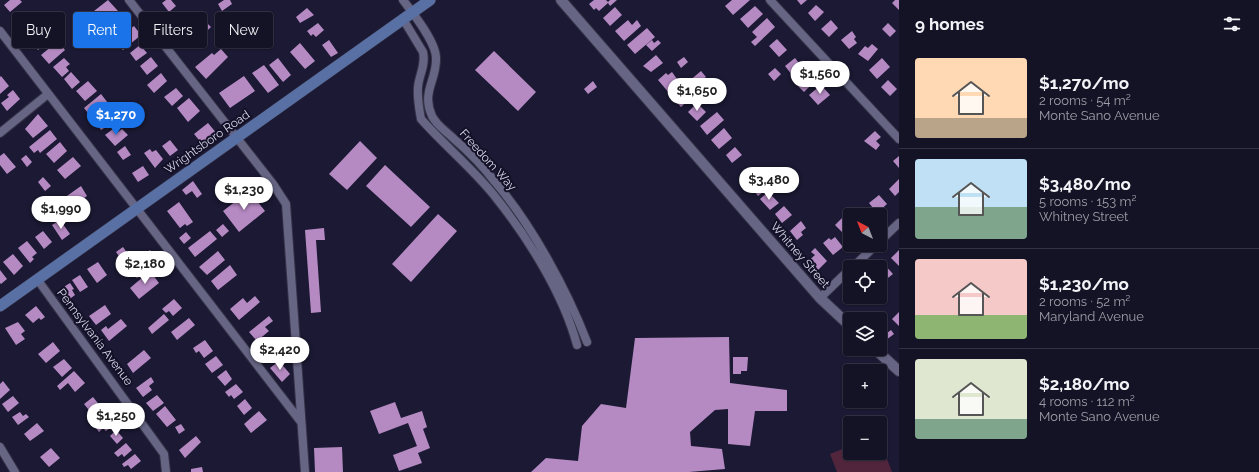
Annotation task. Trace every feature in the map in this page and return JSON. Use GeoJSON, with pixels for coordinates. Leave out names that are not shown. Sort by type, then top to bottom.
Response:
{"type":"FeatureCollection","features":[{"type":"Feature","properties":{"kind":"main road","name":"Wrightsboro Road"},"geometry":{"type":"LineString","coordinates":[[1,304],[430,0]]}},
{"type":"Feature","properties":{"kind":"street"},"geometry":{"type":"LineString","coordinates":[[129,0],[236,138],[274,184],[286,204],[305,472]]}},
{"type":"Feature","properties":{"kind":"street","name":"Freedom Way"},"geometry":{"type":"LineString","coordinates":[[403,0],[434,48],[436,58],[427,94],[432,117],[438,126],[453,138],[496,182],[511,202],[541,248],[553,270],[586,342]]}},
{"type":"Feature","properties":{"kind":"street","name":"Whitney Street"},"geometry":{"type":"LineString","coordinates":[[561,0],[820,298],[843,319]]}},
{"type":"Feature","properties":{"kind":"street"},"geometry":{"type":"LineString","coordinates":[[770,0],[899,139]]}},
{"type":"Feature","properties":{"kind":"street","name":"Freedom Way"},"geometry":{"type":"LineString","coordinates":[[403,19],[423,52],[424,58],[418,85],[418,105],[421,119],[493,194],[532,249],[574,332],[577,346]]}},
{"type":"Feature","properties":{"kind":"street"},"geometry":{"type":"LineString","coordinates":[[0,31],[302,423]]}},
{"type":"Feature","properties":{"kind":"street"},"geometry":{"type":"LineString","coordinates":[[0,132],[48,94]]}},
{"type":"Feature","properties":{"kind":"street"},"geometry":{"type":"LineString","coordinates":[[887,234],[899,223]]}},
{"type":"Feature","properties":{"kind":"street"},"geometry":{"type":"LineString","coordinates":[[860,260],[869,252]]}},
{"type":"Feature","properties":{"kind":"street"},"geometry":{"type":"LineString","coordinates":[[820,298],[843,277]]}},
{"type":"Feature","properties":{"kind":"street","name":"Pennsylvania Avenue"},"geometry":{"type":"LineString","coordinates":[[37,279],[164,454],[166,472]]}},
{"type":"Feature","properties":{"kind":"street"},"geometry":{"type":"LineString","coordinates":[[883,356],[899,371]]}},
{"type":"Feature","properties":{"kind":"street"},"geometry":{"type":"LineString","coordinates":[[0,447],[15,472]]}},
{"type":"Feature","properties":{"kind":"shaded area"},"geometry":{"type":"Polygon","coordinates":[[[843,449],[843,460],[887,459],[892,472],[837,472],[830,454],[843,449]]]}},
{"type":"Feature","properties":{"kind":"building"},"geometry":{"type":"Polygon","coordinates":[[[10,0],[20,0],[22,2],[10,12],[4,5],[10,0]]]}},
{"type":"Feature","properties":{"kind":"building"},"geometry":{"type":"Polygon","coordinates":[[[108,0],[118,11],[95,12],[94,11],[108,0]]]}},
{"type":"Feature","properties":{"kind":"building"},"geometry":{"type":"Polygon","coordinates":[[[166,0],[171,0],[176,6],[169,12],[162,3],[166,0]]]}},
{"type":"Feature","properties":{"kind":"building"},"geometry":{"type":"Polygon","coordinates":[[[224,0],[230,0],[232,4],[222,11],[218,4],[224,0]]]}},
{"type":"Feature","properties":{"kind":"building"},"geometry":{"type":"Polygon","coordinates":[[[594,0],[606,0],[608,2],[610,0],[617,0],[610,6],[608,3],[599,11],[596,8],[594,10],[589,4],[594,0]]]}},
{"type":"Feature","properties":{"kind":"building"},"geometry":{"type":"Polygon","coordinates":[[[732,0],[750,0],[733,15],[725,6],[732,0]]]}},
{"type":"Feature","properties":{"kind":"building"},"geometry":{"type":"Polygon","coordinates":[[[797,0],[807,0],[801,5],[797,0]]]}},
{"type":"Feature","properties":{"kind":"building"},"geometry":{"type":"Polygon","coordinates":[[[895,0],[899,0],[899,10],[892,3],[895,0]]]}},
{"type":"Feature","properties":{"kind":"building"},"geometry":{"type":"Polygon","coordinates":[[[816,5],[824,12],[815,21],[808,13],[816,5]]]}},
{"type":"Feature","properties":{"kind":"building"},"geometry":{"type":"Polygon","coordinates":[[[755,6],[763,14],[748,28],[740,19],[755,6]]]}},
{"type":"Feature","properties":{"kind":"building"},"geometry":{"type":"Polygon","coordinates":[[[615,7],[622,15],[610,26],[603,18],[615,7]]]}},
{"type":"Feature","properties":{"kind":"building"},"geometry":{"type":"Polygon","coordinates":[[[307,8],[314,15],[300,23],[296,17],[307,8]]]}},
{"type":"Feature","properties":{"kind":"building"},"geometry":{"type":"Polygon","coordinates":[[[767,18],[775,27],[755,46],[751,42],[757,37],[752,32],[767,18]]]}},
{"type":"Feature","properties":{"kind":"building"},"geometry":{"type":"Polygon","coordinates":[[[628,20],[632,25],[637,20],[641,26],[624,41],[615,31],[628,20]]]}},
{"type":"Feature","properties":{"kind":"building"},"geometry":{"type":"Polygon","coordinates":[[[831,20],[838,28],[829,37],[821,29],[831,20]]]}},
{"type":"Feature","properties":{"kind":"building"},"geometry":{"type":"Polygon","coordinates":[[[207,23],[211,27],[207,31],[207,23]]]}},
{"type":"Feature","properties":{"kind":"building"},"geometry":{"type":"Polygon","coordinates":[[[318,23],[324,30],[316,37],[313,34],[311,36],[307,31],[318,23]]]}},
{"type":"Feature","properties":{"kind":"building"},"geometry":{"type":"Polygon","coordinates":[[[888,23],[896,31],[890,37],[882,29],[888,23]]]}},
{"type":"Feature","properties":{"kind":"building"},"geometry":{"type":"Polygon","coordinates":[[[134,26],[139,32],[139,37],[131,43],[131,28],[134,26]]]}},
{"type":"Feature","properties":{"kind":"building"},"geometry":{"type":"Polygon","coordinates":[[[647,28],[655,37],[635,54],[627,45],[647,28]]]}},
{"type":"Feature","properties":{"kind":"building"},"geometry":{"type":"Polygon","coordinates":[[[852,31],[856,37],[854,39],[857,43],[849,49],[841,40],[852,31]]]}},
{"type":"Feature","properties":{"kind":"building"},"geometry":{"type":"Polygon","coordinates":[[[777,39],[787,50],[779,57],[769,46],[777,39]]]}},
{"type":"Feature","properties":{"kind":"building"},"geometry":{"type":"Polygon","coordinates":[[[329,40],[338,53],[331,57],[322,45],[329,40]]]}},
{"type":"Feature","properties":{"kind":"building"},"geometry":{"type":"Polygon","coordinates":[[[652,40],[654,43],[658,40],[661,43],[652,51],[646,45],[652,40]]]}},
{"type":"Feature","properties":{"kind":"building"},"geometry":{"type":"Polygon","coordinates":[[[300,43],[315,61],[305,69],[290,52],[300,43]]]}},
{"type":"Feature","properties":{"kind":"building"},"geometry":{"type":"Polygon","coordinates":[[[872,44],[878,49],[868,61],[858,54],[865,46],[868,48],[872,44]]]}},
{"type":"Feature","properties":{"kind":"building"},"geometry":{"type":"Polygon","coordinates":[[[139,46],[139,48],[143,48],[147,53],[136,61],[130,53],[139,46]]]}},
{"type":"Feature","properties":{"kind":"building"},"geometry":{"type":"Polygon","coordinates":[[[50,48],[63,48],[65,50],[49,64],[41,55],[50,48]]]}},
{"type":"Feature","properties":{"kind":"building"},"geometry":{"type":"Polygon","coordinates":[[[221,49],[228,57],[206,79],[195,67],[212,53],[214,55],[221,49]]]}},
{"type":"Feature","properties":{"kind":"building"},"geometry":{"type":"Polygon","coordinates":[[[494,51],[536,92],[518,111],[475,70],[494,51]]]}},
{"type":"Feature","properties":{"kind":"building"},"geometry":{"type":"Polygon","coordinates":[[[656,55],[663,63],[651,72],[643,66],[656,55]]]}},
{"type":"Feature","properties":{"kind":"building"},"geometry":{"type":"Polygon","coordinates":[[[151,57],[158,66],[147,75],[140,66],[151,57]]]}},
{"type":"Feature","properties":{"kind":"building"},"geometry":{"type":"Polygon","coordinates":[[[684,57],[688,62],[681,68],[677,62],[684,57]]]}},
{"type":"Feature","properties":{"kind":"building"},"geometry":{"type":"Polygon","coordinates":[[[64,58],[70,64],[66,67],[69,71],[62,77],[53,67],[64,58]]]}},
{"type":"Feature","properties":{"kind":"building"},"geometry":{"type":"Polygon","coordinates":[[[278,58],[291,75],[283,82],[269,65],[278,58]]]}},
{"type":"Feature","properties":{"kind":"building"},"geometry":{"type":"Polygon","coordinates":[[[795,58],[802,67],[792,75],[785,66],[795,58]]]}},
{"type":"Feature","properties":{"kind":"building"},"geometry":{"type":"Polygon","coordinates":[[[882,58],[890,67],[877,79],[869,70],[882,58]]]}},
{"type":"Feature","properties":{"kind":"building"},"geometry":{"type":"Polygon","coordinates":[[[264,65],[279,85],[268,93],[252,73],[264,65]]]}},
{"type":"Feature","properties":{"kind":"building"},"geometry":{"type":"Polygon","coordinates":[[[775,68],[781,74],[774,81],[768,74],[775,68]]]}},
{"type":"Feature","properties":{"kind":"building"},"geometry":{"type":"Polygon","coordinates":[[[701,71],[706,77],[693,88],[688,82],[701,71]]]}},
{"type":"Feature","properties":{"kind":"building"},"geometry":{"type":"Polygon","coordinates":[[[71,72],[80,82],[72,89],[64,79],[71,72]]]}},
{"type":"Feature","properties":{"kind":"building"},"geometry":{"type":"Polygon","coordinates":[[[672,72],[677,79],[674,81],[676,84],[673,87],[675,89],[670,94],[658,80],[666,73],[668,75],[672,72]]]}},
{"type":"Feature","properties":{"kind":"building"},"geometry":{"type":"Polygon","coordinates":[[[161,73],[167,81],[154,93],[147,85],[161,73]]]}},
{"type":"Feature","properties":{"kind":"building"},"geometry":{"type":"Polygon","coordinates":[[[804,74],[813,83],[804,92],[795,83],[804,74]]]}},
{"type":"Feature","properties":{"kind":"building"},"geometry":{"type":"Polygon","coordinates":[[[1,76],[9,86],[0,94],[0,77],[1,76]]]}},
{"type":"Feature","properties":{"kind":"building"},"geometry":{"type":"Polygon","coordinates":[[[244,76],[255,91],[230,108],[219,93],[244,76]]]}},
{"type":"Feature","properties":{"kind":"building"},"geometry":{"type":"Polygon","coordinates":[[[888,80],[897,89],[890,96],[881,87],[888,80]]]}},
{"type":"Feature","properties":{"kind":"building"},"geometry":{"type":"Polygon","coordinates":[[[88,81],[97,91],[85,101],[76,91],[88,81]]]}},
{"type":"Feature","properties":{"kind":"building"},"geometry":{"type":"Polygon","coordinates":[[[593,81],[597,87],[588,94],[584,89],[593,81]]]}},
{"type":"Feature","properties":{"kind":"building"},"geometry":{"type":"Polygon","coordinates":[[[821,85],[830,95],[818,105],[809,95],[821,85]]]}},
{"type":"Feature","properties":{"kind":"building"},"geometry":{"type":"Polygon","coordinates":[[[176,88],[183,96],[172,106],[164,97],[176,88]]]}},
{"type":"Feature","properties":{"kind":"building"},"geometry":{"type":"Polygon","coordinates":[[[13,90],[20,99],[7,111],[1,103],[9,97],[7,95],[13,90]]]}},
{"type":"Feature","properties":{"kind":"building"},"geometry":{"type":"Polygon","coordinates":[[[682,90],[692,97],[681,107],[673,98],[682,90]]]}},
{"type":"Feature","properties":{"kind":"building"},"geometry":{"type":"Polygon","coordinates":[[[101,94],[108,103],[94,115],[91,111],[88,113],[84,108],[101,94]]]}},
{"type":"Feature","properties":{"kind":"building"},"geometry":{"type":"Polygon","coordinates":[[[189,98],[200,111],[188,122],[177,108],[189,98]]]}},
{"type":"Feature","properties":{"kind":"building"},"geometry":{"type":"Polygon","coordinates":[[[697,103],[706,112],[697,121],[688,112],[697,103]]]}},
{"type":"Feature","properties":{"kind":"building"},"geometry":{"type":"Polygon","coordinates":[[[112,110],[118,119],[101,130],[95,121],[112,110]]]}},
{"type":"Feature","properties":{"kind":"building"},"geometry":{"type":"Polygon","coordinates":[[[717,112],[724,120],[707,135],[700,126],[717,112]]]}},
{"type":"Feature","properties":{"kind":"building"},"geometry":{"type":"Polygon","coordinates":[[[38,114],[48,126],[33,138],[25,129],[38,114]]]}},
{"type":"Feature","properties":{"kind":"building"},"geometry":{"type":"Polygon","coordinates":[[[208,123],[218,135],[204,146],[194,134],[208,123]]]}},
{"type":"Feature","properties":{"kind":"building"},"geometry":{"type":"Polygon","coordinates":[[[724,128],[732,138],[719,149],[711,140],[724,128]]]}},
{"type":"Feature","properties":{"kind":"building"},"geometry":{"type":"Polygon","coordinates":[[[113,129],[117,133],[122,129],[128,135],[115,146],[105,135],[113,129]]]}},
{"type":"Feature","properties":{"kind":"building"},"geometry":{"type":"Polygon","coordinates":[[[50,130],[57,139],[40,153],[38,150],[34,153],[29,147],[50,130]]]}},
{"type":"Feature","properties":{"kind":"building"},"geometry":{"type":"Polygon","coordinates":[[[875,131],[881,137],[876,141],[880,145],[876,150],[864,141],[875,131]]]}},
{"type":"Feature","properties":{"kind":"building"},"geometry":{"type":"Polygon","coordinates":[[[170,140],[178,150],[170,156],[162,146],[170,140]]]}},
{"type":"Feature","properties":{"kind":"building"},"geometry":{"type":"Polygon","coordinates":[[[360,141],[377,158],[347,190],[329,174],[360,141]]]}},
{"type":"Feature","properties":{"kind":"building"},"geometry":{"type":"Polygon","coordinates":[[[60,142],[67,151],[54,163],[46,154],[60,142]]]}},
{"type":"Feature","properties":{"kind":"building"},"geometry":{"type":"Polygon","coordinates":[[[125,146],[131,155],[123,160],[117,152],[125,146]]]}},
{"type":"Feature","properties":{"kind":"building"},"geometry":{"type":"Polygon","coordinates":[[[735,147],[742,155],[732,163],[726,155],[735,147]]]}},
{"type":"Feature","properties":{"kind":"building"},"geometry":{"type":"Polygon","coordinates":[[[150,149],[152,152],[156,150],[163,159],[155,168],[144,153],[150,149]]]}},
{"type":"Feature","properties":{"kind":"building"},"geometry":{"type":"Polygon","coordinates":[[[4,153],[16,167],[7,174],[0,165],[0,156],[4,153]]]}},
{"type":"Feature","properties":{"kind":"building"},"geometry":{"type":"Polygon","coordinates":[[[26,155],[32,162],[27,167],[21,159],[26,155]]]}},
{"type":"Feature","properties":{"kind":"building"},"geometry":{"type":"Polygon","coordinates":[[[899,156],[899,168],[893,161],[899,156]]]}},
{"type":"Feature","properties":{"kind":"building"},"geometry":{"type":"Polygon","coordinates":[[[73,157],[81,166],[65,179],[57,170],[73,157]]]}},
{"type":"Feature","properties":{"kind":"building"},"geometry":{"type":"Polygon","coordinates":[[[385,165],[430,207],[411,227],[366,186],[385,165]]]}},
{"type":"Feature","properties":{"kind":"building"},"geometry":{"type":"Polygon","coordinates":[[[143,166],[149,175],[138,182],[132,173],[143,166]]]}},
{"type":"Feature","properties":{"kind":"building"},"geometry":{"type":"Polygon","coordinates":[[[43,177],[51,186],[45,191],[38,182],[43,177]]]}},
{"type":"Feature","properties":{"kind":"building"},"geometry":{"type":"Polygon","coordinates":[[[760,179],[768,188],[758,196],[751,187],[760,179]]]}},
{"type":"Feature","properties":{"kind":"building"},"geometry":{"type":"Polygon","coordinates":[[[899,179],[899,192],[895,196],[889,189],[899,179]]]}},
{"type":"Feature","properties":{"kind":"building"},"geometry":{"type":"Polygon","coordinates":[[[193,181],[202,194],[197,198],[192,191],[186,195],[182,190],[193,181]]]}},
{"type":"Feature","properties":{"kind":"building"},"geometry":{"type":"Polygon","coordinates":[[[81,186],[87,196],[70,208],[64,198],[81,186]]]}},
{"type":"Feature","properties":{"kind":"building"},"geometry":{"type":"Polygon","coordinates":[[[249,191],[265,211],[239,232],[223,211],[249,191]]]}},
{"type":"Feature","properties":{"kind":"building"},"geometry":{"type":"Polygon","coordinates":[[[768,192],[779,203],[770,210],[760,199],[768,192]]]}},
{"type":"Feature","properties":{"kind":"building"},"geometry":{"type":"Polygon","coordinates":[[[879,195],[887,204],[883,208],[873,208],[869,203],[879,195]]]}},
{"type":"Feature","properties":{"kind":"building"},"geometry":{"type":"Polygon","coordinates":[[[179,202],[193,222],[187,226],[185,224],[180,228],[167,211],[179,202]]]}},
{"type":"Feature","properties":{"kind":"building"},"geometry":{"type":"Polygon","coordinates":[[[784,206],[792,215],[782,223],[775,214],[784,206]]]}},
{"type":"Feature","properties":{"kind":"building"},"geometry":{"type":"Polygon","coordinates":[[[438,214],[457,231],[411,282],[392,264],[438,214]]]}},
{"type":"Feature","properties":{"kind":"building"},"geometry":{"type":"Polygon","coordinates":[[[843,217],[843,233],[835,225],[843,217]]]}},
{"type":"Feature","properties":{"kind":"building"},"geometry":{"type":"Polygon","coordinates":[[[60,220],[70,234],[62,240],[52,225],[60,220]]]}},
{"type":"Feature","properties":{"kind":"building"},"geometry":{"type":"Polygon","coordinates":[[[801,221],[806,228],[801,232],[803,235],[797,240],[790,231],[801,221]]]}},
{"type":"Feature","properties":{"kind":"building"},"geometry":{"type":"Polygon","coordinates":[[[223,224],[229,231],[222,237],[216,230],[223,224]]]}},
{"type":"Feature","properties":{"kind":"building"},"geometry":{"type":"Polygon","coordinates":[[[324,228],[325,240],[316,240],[321,312],[311,313],[305,230],[324,228]]]}},
{"type":"Feature","properties":{"kind":"building"},"geometry":{"type":"Polygon","coordinates":[[[43,231],[52,242],[44,249],[35,237],[43,231]]]}},
{"type":"Feature","properties":{"kind":"building"},"geometry":{"type":"Polygon","coordinates":[[[210,231],[217,239],[195,257],[188,248],[210,231]]]}},
{"type":"Feature","properties":{"kind":"building"},"geometry":{"type":"Polygon","coordinates":[[[186,232],[191,238],[184,244],[179,238],[186,232]]]}},
{"type":"Feature","properties":{"kind":"building"},"geometry":{"type":"Polygon","coordinates":[[[835,237],[843,247],[833,255],[823,243],[829,238],[831,240],[835,237]]]}},
{"type":"Feature","properties":{"kind":"building"},"geometry":{"type":"Polygon","coordinates":[[[27,241],[37,253],[32,257],[34,259],[30,263],[18,248],[27,241]]]}},
{"type":"Feature","properties":{"kind":"building"},"geometry":{"type":"Polygon","coordinates":[[[123,247],[132,260],[125,265],[116,252],[123,247]]]}},
{"type":"Feature","properties":{"kind":"building"},"geometry":{"type":"Polygon","coordinates":[[[815,248],[827,261],[818,270],[814,266],[811,268],[806,263],[815,255],[811,252],[815,248]]]}},
{"type":"Feature","properties":{"kind":"building"},"geometry":{"type":"Polygon","coordinates":[[[150,250],[158,261],[137,278],[130,270],[134,267],[132,265],[150,250]]]}},
{"type":"Feature","properties":{"kind":"building"},"geometry":{"type":"Polygon","coordinates":[[[899,250],[899,266],[891,258],[899,250]]]}},
{"type":"Feature","properties":{"kind":"building"},"geometry":{"type":"Polygon","coordinates":[[[218,251],[225,260],[207,275],[199,267],[218,251]]]}},
{"type":"Feature","properties":{"kind":"building"},"geometry":{"type":"Polygon","coordinates":[[[13,254],[23,266],[14,275],[3,262],[13,254]]]}},
{"type":"Feature","properties":{"kind":"building"},"geometry":{"type":"Polygon","coordinates":[[[98,262],[107,275],[97,283],[87,269],[98,262]]]}},
{"type":"Feature","properties":{"kind":"building"},"geometry":{"type":"Polygon","coordinates":[[[230,265],[237,275],[218,290],[211,281],[230,265]]]}},
{"type":"Feature","properties":{"kind":"building"},"geometry":{"type":"Polygon","coordinates":[[[887,267],[893,274],[887,279],[887,267]]]}},
{"type":"Feature","properties":{"kind":"building"},"geometry":{"type":"Polygon","coordinates":[[[0,270],[7,279],[1,284],[0,283],[0,270]]]}},
{"type":"Feature","properties":{"kind":"building"},"geometry":{"type":"Polygon","coordinates":[[[150,271],[159,283],[139,299],[130,288],[150,271]]]}},
{"type":"Feature","properties":{"kind":"building"},"geometry":{"type":"Polygon","coordinates":[[[80,275],[88,287],[80,292],[72,280],[80,275]]]}},
{"type":"Feature","properties":{"kind":"building"},"geometry":{"type":"Polygon","coordinates":[[[70,283],[74,289],[72,290],[75,295],[67,301],[59,290],[70,283]]]}},
{"type":"Feature","properties":{"kind":"building"},"geometry":{"type":"Polygon","coordinates":[[[255,296],[260,302],[239,320],[230,309],[243,298],[247,303],[255,296]]]}},
{"type":"Feature","properties":{"kind":"building"},"geometry":{"type":"Polygon","coordinates":[[[174,299],[182,308],[173,316],[169,311],[166,313],[162,309],[174,299]]]}},
{"type":"Feature","properties":{"kind":"building"},"geometry":{"type":"Polygon","coordinates":[[[105,305],[111,314],[96,325],[89,316],[105,305]]]}},
{"type":"Feature","properties":{"kind":"building"},"geometry":{"type":"Polygon","coordinates":[[[36,306],[45,317],[41,320],[39,318],[33,323],[25,315],[36,306]]]}},
{"type":"Feature","properties":{"kind":"building"},"geometry":{"type":"Polygon","coordinates":[[[899,312],[899,326],[892,319],[899,312]]]}},
{"type":"Feature","properties":{"kind":"building"},"geometry":{"type":"Polygon","coordinates":[[[164,314],[169,320],[152,334],[148,328],[164,314]]]}},
{"type":"Feature","properties":{"kind":"building"},"geometry":{"type":"Polygon","coordinates":[[[269,316],[273,321],[265,327],[269,331],[257,341],[249,332],[269,316]]]}},
{"type":"Feature","properties":{"kind":"building"},"geometry":{"type":"Polygon","coordinates":[[[189,318],[195,325],[177,340],[171,332],[189,318]]]}},
{"type":"Feature","properties":{"kind":"building"},"geometry":{"type":"Polygon","coordinates":[[[121,319],[127,326],[109,341],[101,330],[106,326],[108,329],[121,319]]]}},
{"type":"Feature","properties":{"kind":"building"},"geometry":{"type":"Polygon","coordinates":[[[18,322],[25,331],[21,334],[25,339],[16,345],[5,328],[18,322]]]}},
{"type":"Feature","properties":{"kind":"building"},"geometry":{"type":"Polygon","coordinates":[[[891,330],[894,334],[887,339],[887,333],[891,330]]]}},
{"type":"Feature","properties":{"kind":"building"},"geometry":{"type":"Polygon","coordinates":[[[729,337],[730,383],[787,390],[787,411],[755,411],[750,446],[728,444],[728,409],[715,410],[690,432],[691,446],[722,449],[725,469],[689,472],[531,472],[546,458],[578,461],[582,426],[601,404],[626,408],[635,338],[729,337]]]}},
{"type":"Feature","properties":{"kind":"building"},"geometry":{"type":"Polygon","coordinates":[[[275,338],[283,348],[269,358],[260,346],[265,342],[267,345],[275,338]]]}},
{"type":"Feature","properties":{"kind":"building"},"geometry":{"type":"Polygon","coordinates":[[[205,340],[213,351],[204,358],[199,351],[196,353],[193,348],[205,340]]]}},
{"type":"Feature","properties":{"kind":"building"},"geometry":{"type":"Polygon","coordinates":[[[53,342],[60,351],[46,363],[38,354],[53,342]]]}},
{"type":"Feature","properties":{"kind":"building"},"geometry":{"type":"Polygon","coordinates":[[[144,350],[151,358],[133,373],[127,364],[144,350]]]}},
{"type":"Feature","properties":{"kind":"building"},"geometry":{"type":"Polygon","coordinates":[[[216,356],[223,365],[212,373],[205,364],[216,356]]]}},
{"type":"Feature","properties":{"kind":"building"},"geometry":{"type":"Polygon","coordinates":[[[733,357],[748,357],[747,371],[741,371],[741,374],[733,374],[733,357]]]}},
{"type":"Feature","properties":{"kind":"building"},"geometry":{"type":"Polygon","coordinates":[[[64,359],[72,368],[62,377],[53,367],[64,359]]]}},
{"type":"Feature","properties":{"kind":"building"},"geometry":{"type":"Polygon","coordinates":[[[279,361],[290,374],[282,382],[270,368],[279,361]]]}},
{"type":"Feature","properties":{"kind":"building"},"geometry":{"type":"Polygon","coordinates":[[[226,370],[232,379],[225,386],[217,377],[226,370]]]}},
{"type":"Feature","properties":{"kind":"building"},"geometry":{"type":"Polygon","coordinates":[[[74,371],[85,383],[75,392],[68,383],[60,390],[57,386],[74,371]]]}},
{"type":"Feature","properties":{"kind":"building"},"geometry":{"type":"Polygon","coordinates":[[[151,377],[154,382],[149,386],[152,390],[143,397],[136,388],[151,377]]]}},
{"type":"Feature","properties":{"kind":"building"},"geometry":{"type":"Polygon","coordinates":[[[3,381],[10,390],[0,399],[0,384],[3,381]]]}},
{"type":"Feature","properties":{"kind":"building"},"geometry":{"type":"Polygon","coordinates":[[[236,384],[243,392],[234,399],[231,395],[229,397],[225,392],[236,384]]]}},
{"type":"Feature","properties":{"kind":"building"},"geometry":{"type":"Polygon","coordinates":[[[157,395],[164,403],[153,411],[146,403],[157,395]]]}},
{"type":"Feature","properties":{"kind":"building"},"geometry":{"type":"Polygon","coordinates":[[[13,396],[19,403],[8,412],[2,404],[13,396]]]}},
{"type":"Feature","properties":{"kind":"building"},"geometry":{"type":"Polygon","coordinates":[[[93,397],[101,407],[92,414],[84,404],[93,397]]]}},
{"type":"Feature","properties":{"kind":"building"},"geometry":{"type":"Polygon","coordinates":[[[245,399],[252,408],[244,415],[237,406],[245,399]]]}},
{"type":"Feature","properties":{"kind":"building"},"geometry":{"type":"Polygon","coordinates":[[[395,402],[401,418],[422,411],[427,427],[423,429],[430,448],[418,453],[422,463],[399,471],[393,455],[417,446],[408,423],[379,434],[370,411],[395,402]]]}},
{"type":"Feature","properties":{"kind":"building"},"geometry":{"type":"Polygon","coordinates":[[[165,406],[176,420],[167,427],[156,414],[165,406]]]}},
{"type":"Feature","properties":{"kind":"building"},"geometry":{"type":"Polygon","coordinates":[[[259,411],[267,420],[251,433],[244,424],[259,411]]]}},
{"type":"Feature","properties":{"kind":"building"},"geometry":{"type":"Polygon","coordinates":[[[20,412],[23,416],[26,414],[29,417],[18,425],[12,417],[20,412]]]}},
{"type":"Feature","properties":{"kind":"building"},"geometry":{"type":"Polygon","coordinates":[[[105,413],[114,425],[106,431],[103,428],[99,432],[93,424],[105,413]]]}},
{"type":"Feature","properties":{"kind":"building"},"geometry":{"type":"Polygon","coordinates":[[[37,423],[44,431],[30,441],[24,434],[37,423]]]}},
{"type":"Feature","properties":{"kind":"building"},"geometry":{"type":"Polygon","coordinates":[[[181,424],[185,430],[179,434],[175,427],[181,424]]]}},
{"type":"Feature","properties":{"kind":"building"},"geometry":{"type":"Polygon","coordinates":[[[116,430],[123,438],[117,444],[110,436],[116,430]]]}},
{"type":"Feature","properties":{"kind":"building"},"geometry":{"type":"Polygon","coordinates":[[[196,436],[201,442],[185,458],[179,450],[196,436]]]}},
{"type":"Feature","properties":{"kind":"building"},"geometry":{"type":"Polygon","coordinates":[[[126,443],[132,450],[124,457],[122,454],[118,457],[114,453],[126,443]]]}},
{"type":"Feature","properties":{"kind":"building"},"geometry":{"type":"Polygon","coordinates":[[[342,447],[343,472],[315,472],[314,448],[342,447]]]}},
{"type":"Feature","properties":{"kind":"building"},"geometry":{"type":"Polygon","coordinates":[[[51,448],[60,458],[49,467],[40,457],[51,448]]]}},
{"type":"Feature","properties":{"kind":"building"},"geometry":{"type":"Polygon","coordinates":[[[135,454],[141,461],[131,469],[128,465],[124,467],[122,464],[135,454]]]}},
{"type":"Feature","properties":{"kind":"building"},"geometry":{"type":"Polygon","coordinates":[[[202,467],[203,472],[191,472],[191,469],[202,467]]]}}]}
